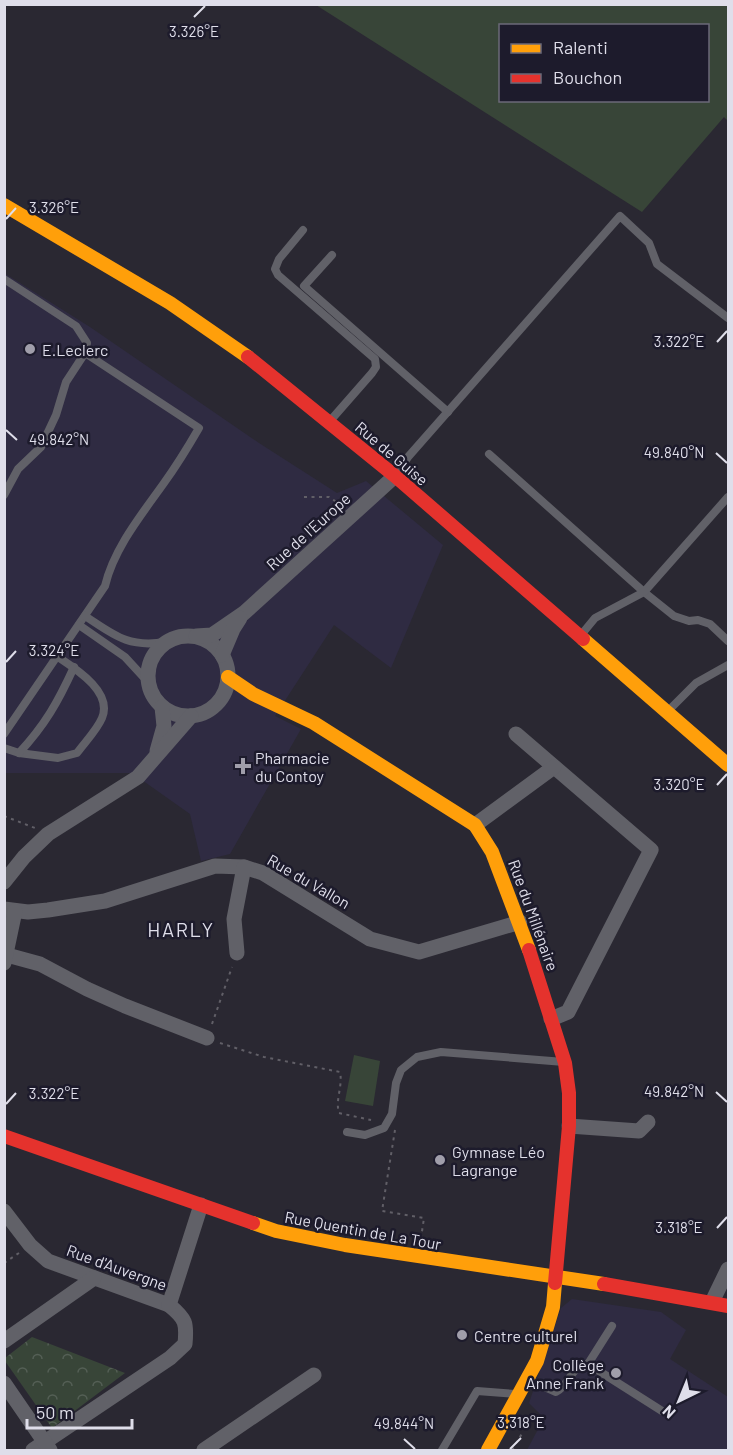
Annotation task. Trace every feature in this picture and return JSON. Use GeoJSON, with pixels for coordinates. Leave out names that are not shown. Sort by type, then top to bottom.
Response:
{"type":"FeatureCollection","features":[{"type":"Feature","properties":{"kind":"street","name":"Rue de Guise"},"geometry":{"type":"LineString","coordinates":[[4,204],[171,303],[236,348],[395,476],[729,765]]}},
{"type":"Feature","properties":{"kind":"street","name":"Rue de l'Europe"},"geometry":{"type":"LineString","coordinates":[[196,636],[212,635],[244,613],[395,476]]}},
{"type":"Feature","properties":{"kind":"street","name":"Rue de l'Europe"},"geometry":{"type":"LineString","coordinates":[[222,655],[233,629],[244,613]]}},
{"type":"Feature","properties":{"kind":"street"},"geometry":{"type":"LineString","coordinates":[[216,705],[227,687],[228,677],[227,666],[216,646],[196,636],[175,637],[156,650],[147,671],[148,682],[155,700],[171,713],[191,716],[201,714],[234,698],[253,694]]}},
{"type":"Feature","properties":{"kind":"street","name":"Rue du Millénaire"},"geometry":{"type":"LineString","coordinates":[[228,677],[253,694],[314,723],[475,825],[492,852],[520,922],[565,1063],[569,1126],[552,1307],[537,1361],[488,1450]]}},
{"type":"Feature","properties":{"kind":"street"},"geometry":{"type":"LineString","coordinates":[[156,759],[164,726],[162,707]]}},
{"type":"Feature","properties":{"kind":"street"},"geometry":{"type":"LineString","coordinates":[[4,882],[24,857],[48,834],[138,777],[191,716]]}},
{"type":"Feature","properties":{"kind":"street"},"geometry":{"type":"LineString","coordinates":[[516,734],[651,850],[568,1012],[551,1018]]}},
{"type":"Feature","properties":{"kind":"street"},"geometry":{"type":"LineString","coordinates":[[475,825],[554,767]]}},
{"type":"Feature","properties":{"kind":"street","name":"Rue du Vallon"},"geometry":{"type":"LineString","coordinates":[[10,910],[48,910],[105,901],[215,867],[244,867],[263,873],[370,939],[419,952],[520,922]]}},
{"type":"Feature","properties":{"kind":"street"},"geometry":{"type":"LineString","coordinates":[[237,953],[234,919],[244,867]]}},
{"type":"Feature","properties":{"kind":"street"},"geometry":{"type":"LineString","coordinates":[[10,910],[6,959],[40,964],[96,993],[207,1038]]}},
{"type":"Feature","properties":{"kind":"street"},"geometry":{"type":"LineString","coordinates":[[569,1126],[639,1131],[648,1122]]}},
{"type":"Feature","properties":{"kind":"street","name":"Rue Quentin de La Tour"},"geometry":{"type":"LineString","coordinates":[[4,1136],[276,1231],[345,1245],[556,1276],[729,1306]]}},
{"type":"Feature","properties":{"kind":"street"},"geometry":{"type":"LineString","coordinates":[[4,1383],[43,1448],[170,1358],[185,1344],[187,1325],[180,1313],[169,1305],[201,1205]]}},
{"type":"Feature","properties":{"kind":"street","name":"Rue d'Auvergne"},"geometry":{"type":"LineString","coordinates":[[4,1211],[30,1245],[48,1261],[169,1305]]}},
{"type":"Feature","properties":{"kind":"street"},"geometry":{"type":"LineString","coordinates":[[712,1302],[729,1269]]}},
{"type":"Feature","properties":{"kind":"street"},"geometry":{"type":"LineString","coordinates":[[4,1341],[94,1278]]}},
{"type":"Feature","properties":{"kind":"street"},"geometry":{"type":"LineString","coordinates":[[204,1450],[314,1375]]}},
{"type":"Feature","properties":{"kind":"lane"},"geometry":{"type":"LineString","coordinates":[[395,476],[408,457],[620,216],[641,233],[649,243],[657,264],[729,318]]}},
{"type":"Feature","properties":{"kind":"lane"},"geometry":{"type":"LineString","coordinates":[[303,230],[279,260],[275,268],[278,275],[375,359],[376,367],[372,373],[329,423]]}},
{"type":"Feature","properties":{"kind":"lane"},"geometry":{"type":"LineString","coordinates":[[332,255],[304,286],[448,412]]}},
{"type":"Feature","properties":{"kind":"lane"},"geometry":{"type":"LineString","coordinates":[[4,279],[76,326],[87,342],[85,353],[66,382],[56,415],[41,447],[18,469],[4,495]]}},
{"type":"Feature","properties":{"kind":"lane"},"geometry":{"type":"LineString","coordinates":[[4,734],[105,586],[109,569],[144,510],[164,484],[199,428],[85,353]]}},
{"type":"Feature","properties":{"kind":"lane"},"geometry":{"type":"LineString","coordinates":[[489,454],[674,616],[710,624],[729,641]]}},
{"type":"Feature","properties":{"kind":"lane"},"geometry":{"type":"LineString","coordinates":[[580,636],[595,618],[644,592],[729,497]]}},
{"type":"Feature","properties":{"kind":"lane"},"geometry":{"type":"LineString","coordinates":[[85,616],[124,641],[148,645],[165,642]]}},
{"type":"Feature","properties":{"kind":"lane"},"geometry":{"type":"LineString","coordinates":[[79,625],[125,657],[148,682]]}},
{"type":"Feature","properties":{"kind":"lane"},"geometry":{"type":"LineString","coordinates":[[4,748],[19,753],[58,758],[77,753],[102,719],[105,707],[98,690],[74,667],[58,657]]}},
{"type":"Feature","properties":{"kind":"lane"},"geometry":{"type":"LineString","coordinates":[[667,712],[696,684],[729,664]]}},
{"type":"Feature","properties":{"kind":"lane"},"geometry":{"type":"LineString","coordinates":[[19,753],[38,733],[56,706],[74,667]]}},
{"type":"Feature","properties":{"kind":"lane"},"geometry":{"type":"LineString","coordinates":[[347,1132],[365,1135],[384,1128],[392,1114],[396,1083],[401,1070],[417,1057],[441,1052],[565,1063]]}},
{"type":"Feature","properties":{"kind":"lane"},"geometry":{"type":"LineString","coordinates":[[588,1364],[612,1326]]}},
{"type":"Feature","properties":{"kind":"lane"},"geometry":{"type":"LineString","coordinates":[[528,1380],[556,1392],[566,1385],[574,1370],[583,1364],[588,1364],[662,1411]]}},
{"type":"Feature","properties":{"kind":"lane"},"geometry":{"type":"LineString","coordinates":[[442,1450],[477,1391],[520,1395]]}},
{"type":"Feature","properties":{"kind":"path"},"geometry":{"type":"LineString","coordinates":[[304,497],[329,497],[353,514]]}},
{"type":"Feature","properties":{"kind":"path"},"geometry":{"type":"LineString","coordinates":[[4,816],[48,834]]}},
{"type":"Feature","properties":{"kind":"path"},"geometry":{"type":"LineString","coordinates":[[237,953],[207,1038],[264,1057],[340,1072],[342,1081],[337,1107],[339,1113],[396,1124],[382,1211],[424,1218],[418,1257]]}},
{"type":"Feature","properties":{"kind":"path"},"geometry":{"type":"LineString","coordinates":[[512,1450],[523,1431]]}},
{"type":"Feature","properties":{"kind":"shaded area"},"geometry":{"type":"Polygon","coordinates":[[[4,273],[90,327],[259,443],[337,493],[366,481],[443,545],[391,668],[334,625],[275,716],[301,729],[230,854],[201,861],[190,814],[132,773],[5,773],[4,273]]]}},
{"type":"Feature","properties":{"kind":"shaded area","name":"Collège Anne Frank"},"geometry":{"type":"Polygon","coordinates":[[[572,1299],[661,1312],[686,1330],[670,1359],[728,1397],[728,1450],[527,1450],[544,1418],[529,1403],[561,1308],[572,1299]]]}},
{"type":"Feature","properties":{"kind":"green space"},"geometry":{"type":"Polygon","coordinates":[[[316,5],[728,5],[728,121],[724,117],[642,212],[316,5]]]}},
{"type":"Feature","properties":{"kind":"green space"},"geometry":{"type":"Polygon","coordinates":[[[354,1055],[380,1061],[373,1106],[345,1101],[354,1055]]]}},
{"type":"Feature","properties":{"kind":"green space"},"geometry":{"type":"Polygon","coordinates":[[[32,1337],[125,1373],[52,1428],[5,1361],[5,1358],[32,1337]]]}},
{"type":"Feature","properties":{"kind":"traffic: slow"},"geometry":{"type":"LineString","coordinates":[[4,205],[170,303],[248,357]]}},
{"type":"Feature","properties":{"kind":"traffic: slow"},"geometry":{"type":"LineString","coordinates":[[583,639],[728,765]]}},
{"type":"Feature","properties":{"kind":"traffic: slow"},"geometry":{"type":"LineString","coordinates":[[228,677],[253,694],[314,723],[475,825],[492,852],[529,950]]}},
{"type":"Feature","properties":{"kind":"traffic: slow"},"geometry":{"type":"LineString","coordinates":[[253,1223],[276,1231],[345,1245],[604,1284]]}},
{"type":"Feature","properties":{"kind":"traffic: slow"},"geometry":{"type":"LineString","coordinates":[[488,1450],[537,1361],[553,1307],[555,1283]]}},
{"type":"Feature","properties":{"kind":"traffic: jam"},"geometry":{"type":"LineString","coordinates":[[248,357],[395,476],[583,639]]}},
{"type":"Feature","properties":{"kind":"traffic: jam"},"geometry":{"type":"LineString","coordinates":[[529,950],[565,1063],[569,1093],[569,1126],[555,1283]]}},
{"type":"Feature","properties":{"kind":"traffic: jam"},"geometry":{"type":"LineString","coordinates":[[4,1136],[253,1223]]}},
{"type":"Feature","properties":{"kind":"traffic: jam"},"geometry":{"type":"LineString","coordinates":[[604,1284],[728,1306]]}},
{"type":"Feature","properties":{"kind":"place","name":"E.Leclerc"},"geometry":{"type":"Point","coordinates":[30,349]}},
{"type":"Feature","properties":{"kind":"place","name":"Pharmacie du Contoy"},"geometry":{"type":"Point","coordinates":[243,766]}},
{"type":"Feature","properties":{"kind":"place","name":"Gymnase Léo Lagrange"},"geometry":{"type":"Point","coordinates":[440,1160]}},
{"type":"Feature","properties":{"kind":"place","name":"Centre culturel"},"geometry":{"type":"Point","coordinates":[462,1335]}},
{"type":"Feature","properties":{"kind":"place","name":"Collège Anne Frank"},"geometry":{"type":"Point","coordinates":[616,1373]}},
{"type":"Feature","properties":{"kind":"district","name":"HARLY"},"geometry":{"type":"Point","coordinates":[181,929]}}]}
